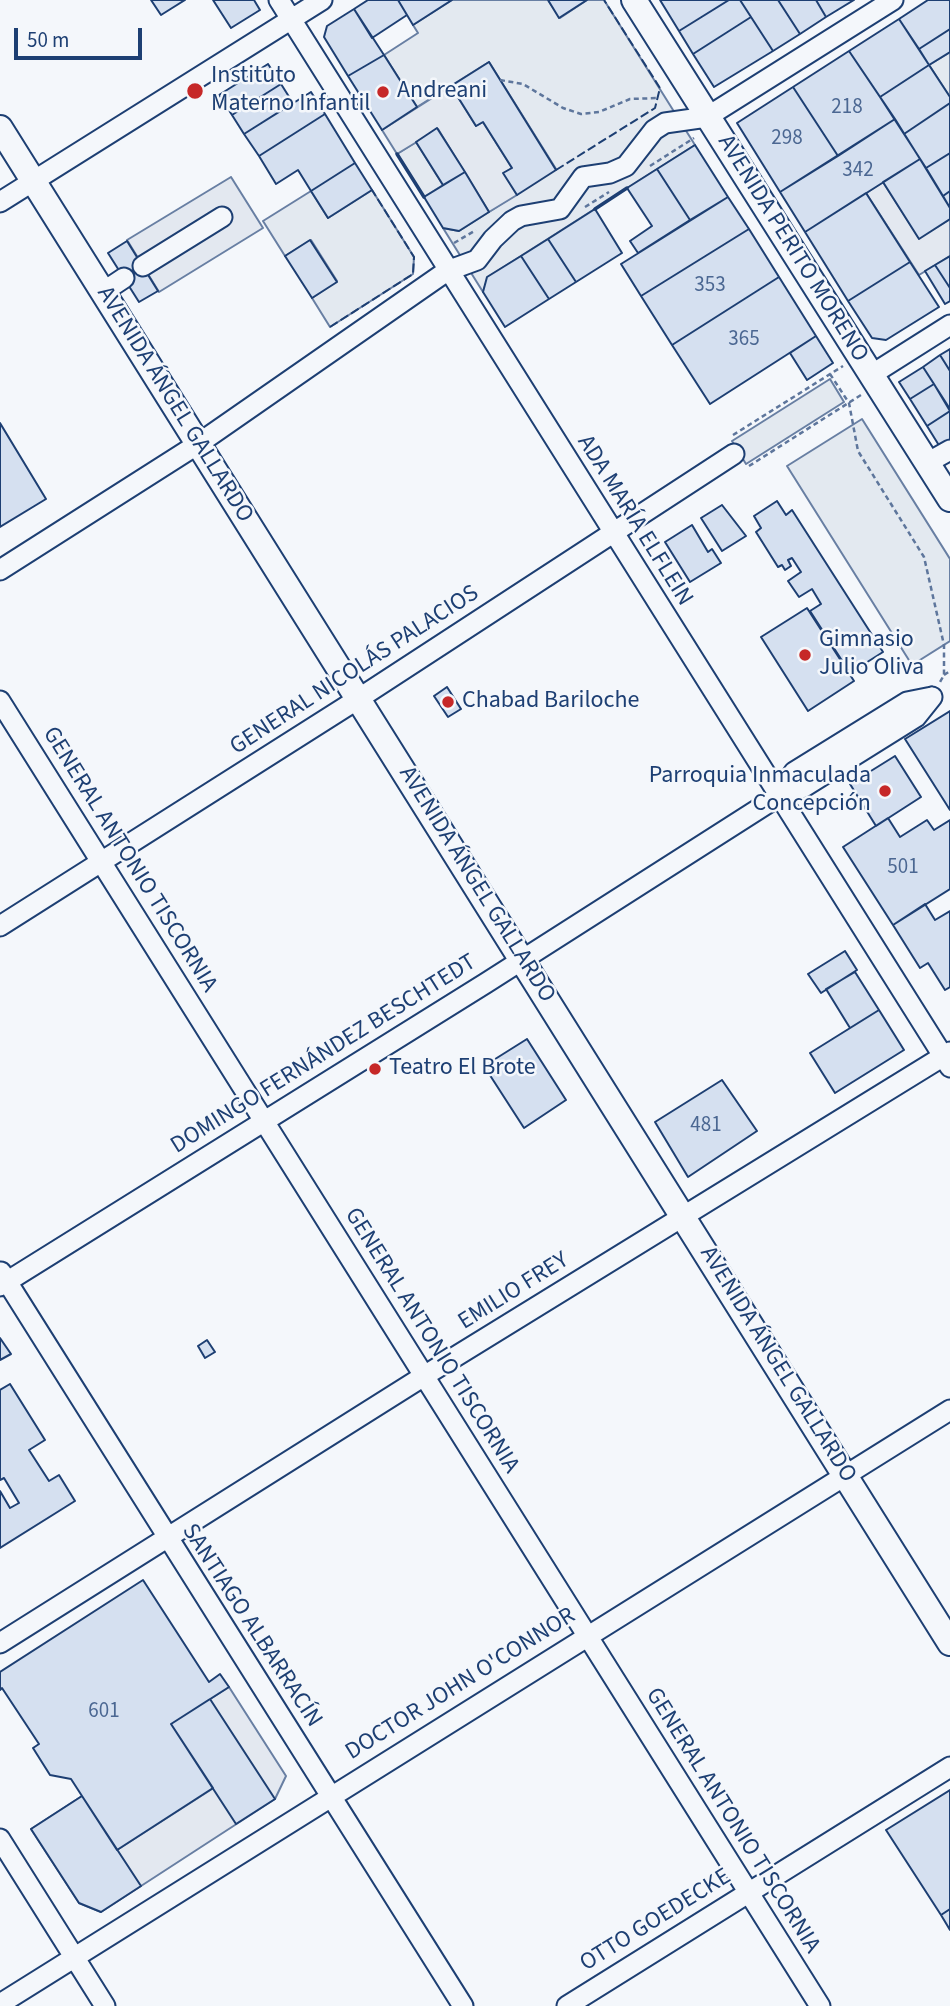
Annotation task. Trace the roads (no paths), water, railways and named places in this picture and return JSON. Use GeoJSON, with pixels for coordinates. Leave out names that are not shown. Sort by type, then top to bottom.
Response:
{"type":"FeatureCollection","features":[{"type":"Feature","properties":{"kind":"main road","name":"AVENIDA PERITO MORENO"},"geometry":{"type":"LineString","coordinates":[[634,0],[950,499]]}},
{"type":"Feature","properties":{"kind":"main road","name":"AVENIDA ÁNGEL GALLARDO"},"geometry":{"type":"LineString","coordinates":[[0,128],[950,1643]]}},
{"type":"Feature","properties":{"kind":"street","name":"ADA MARÍA ELFLEIN"},"geometry":{"type":"LineString","coordinates":[[279,0],[447,271],[948,1059]]}},
{"type":"Feature","properties":{"kind":"street"},"geometry":{"type":"LineString","coordinates":[[0,202],[323,0]]}},
{"type":"Feature","properties":{"kind":"street"},"geometry":{"type":"LineString","coordinates":[[0,570],[198,444],[447,271],[477,260],[512,221],[522,216],[560,209],[583,177],[610,173],[626,166],[654,130],[665,123],[707,117],[893,0]]}},
{"type":"Feature","properties":{"kind":"street"},"geometry":{"type":"LineString","coordinates":[[143,266],[222,217]]}},
{"type":"Feature","properties":{"kind":"street"},"geometry":{"type":"LineString","coordinates":[[103,292],[124,278]]}},
{"type":"Feature","properties":{"kind":"street"},"geometry":{"type":"LineString","coordinates":[[871,374],[950,326]]}},
{"type":"Feature","properties":{"kind":"street"},"geometry":{"type":"LineString","coordinates":[[928,463],[950,450]]}},
{"type":"Feature","properties":{"kind":"street","name":"GENERAL NICOLÁS PALACIOS"},"geometry":{"type":"LineString","coordinates":[[0,926],[358,699],[612,531],[735,454]]}},
{"type":"Feature","properties":{"kind":"street","name":"DOMINGO FERNÁNDEZ BESCHTEDT"},"geometry":{"type":"LineString","coordinates":[[2,1279],[266,1121],[779,796],[804,787],[916,717],[932,697],[907,702],[794,772],[779,796]]}},
{"type":"Feature","properties":{"kind":"street","name":"GENERAL ANTONIO TISCORNIA"},"geometry":{"type":"LineString","coordinates":[[0,701],[266,1121],[586,1637],[821,2006]]}},
{"type":"Feature","properties":{"kind":"street","name":"EMILIO FREY"},"geometry":{"type":"LineString","coordinates":[[0,1643],[684,1215],[948,1059]]}},
{"type":"Feature","properties":{"kind":"street","name":"SANTIAGO ALBARRACÍN"},"geometry":{"type":"LineString","coordinates":[[2,1279],[463,2006]]}},
{"type":"Feature","properties":{"kind":"street","name":"DOCTOR JOHN O'CONNOR"},"geometry":{"type":"LineString","coordinates":[[0,2004],[950,1410]]}},
{"type":"Feature","properties":{"kind":"street","name":"OTTO GOEDECKE"},"geometry":{"type":"LineString","coordinates":[[567,2006],[950,1767]]}},
{"type":"Feature","properties":{"kind":"street"},"geometry":{"type":"LineString","coordinates":[[0,1839],[105,2006]]}},
{"type":"Feature","properties":{"kind":"place","name":"Instituto Materno Infantil"},"geometry":{"type":"Point","coordinates":[195,91]}},
{"type":"Feature","properties":{"kind":"place","name":"Andreani"},"geometry":{"type":"Point","coordinates":[383,92]}},
{"type":"Feature","properties":{"kind":"place","name":"Gimnasio Julio Oliva"},"geometry":{"type":"Point","coordinates":[805,655]}},
{"type":"Feature","properties":{"kind":"place","name":"Chabad Bariloche"},"geometry":{"type":"Point","coordinates":[448,702]}},
{"type":"Feature","properties":{"kind":"place","name":"Parroquia Inmaculada Concepción"},"geometry":{"type":"Point","coordinates":[885,791]}},
{"type":"Feature","properties":{"kind":"place","name":"Teatro El Brote"},"geometry":{"type":"Point","coordinates":[375,1069]}}]}
